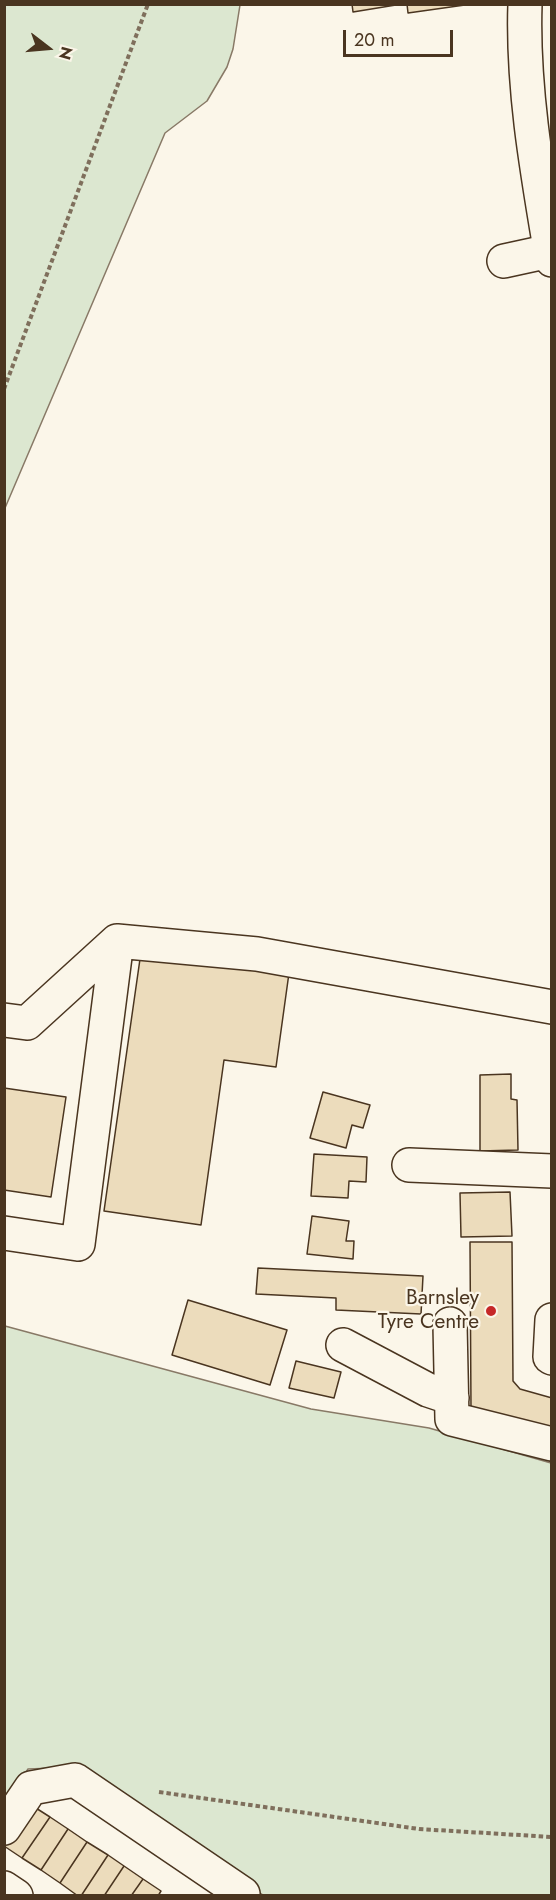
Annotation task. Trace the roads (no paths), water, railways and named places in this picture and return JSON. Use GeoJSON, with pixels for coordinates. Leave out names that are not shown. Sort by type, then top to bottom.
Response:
{"type":"FeatureCollection","features":[{"type":"Feature","properties":{"kind":"main road"},"geometry":{"type":"LineString","coordinates":[[504,261],[551,255],[543,149],[528,83],[524,27],[525,4]]}},
{"type":"Feature","properties":{"kind":"main road"},"geometry":{"type":"LineString","coordinates":[[4,1020],[27,1023],[117,941],[257,954],[552,1007]]}},
{"type":"Feature","properties":{"kind":"main road"},"geometry":{"type":"LineString","coordinates":[[4,1233],[78,1244],[117,941]]}},
{"type":"Feature","properties":{"kind":"main road"},"geometry":{"type":"LineString","coordinates":[[409,1165],[552,1171]]}},
{"type":"Feature","properties":{"kind":"main road"},"geometry":{"type":"LineString","coordinates":[[552,1320],[550,1357],[552,1358]]}},
{"type":"Feature","properties":{"kind":"main road"},"geometry":{"type":"LineString","coordinates":[[450,1324],[452,1419],[552,1444]]}},
{"type":"Feature","properties":{"kind":"main road"},"geometry":{"type":"LineString","coordinates":[[343,1345],[428,1390],[452,1398]]}},
{"type":"Feature","properties":{"kind":"main road"},"geometry":{"type":"LineString","coordinates":[[4,1828],[31,1788],[75,1780],[243,1894]]}},
{"type":"Feature","properties":{"kind":"main road"},"geometry":{"type":"LineString","coordinates":[[4,1887],[16,1896]]}},
{"type":"Feature","properties":{"kind":"place","name":"Barnsley Tyre Centre"},"geometry":{"type":"Point","coordinates":[491,1311]}}]}
